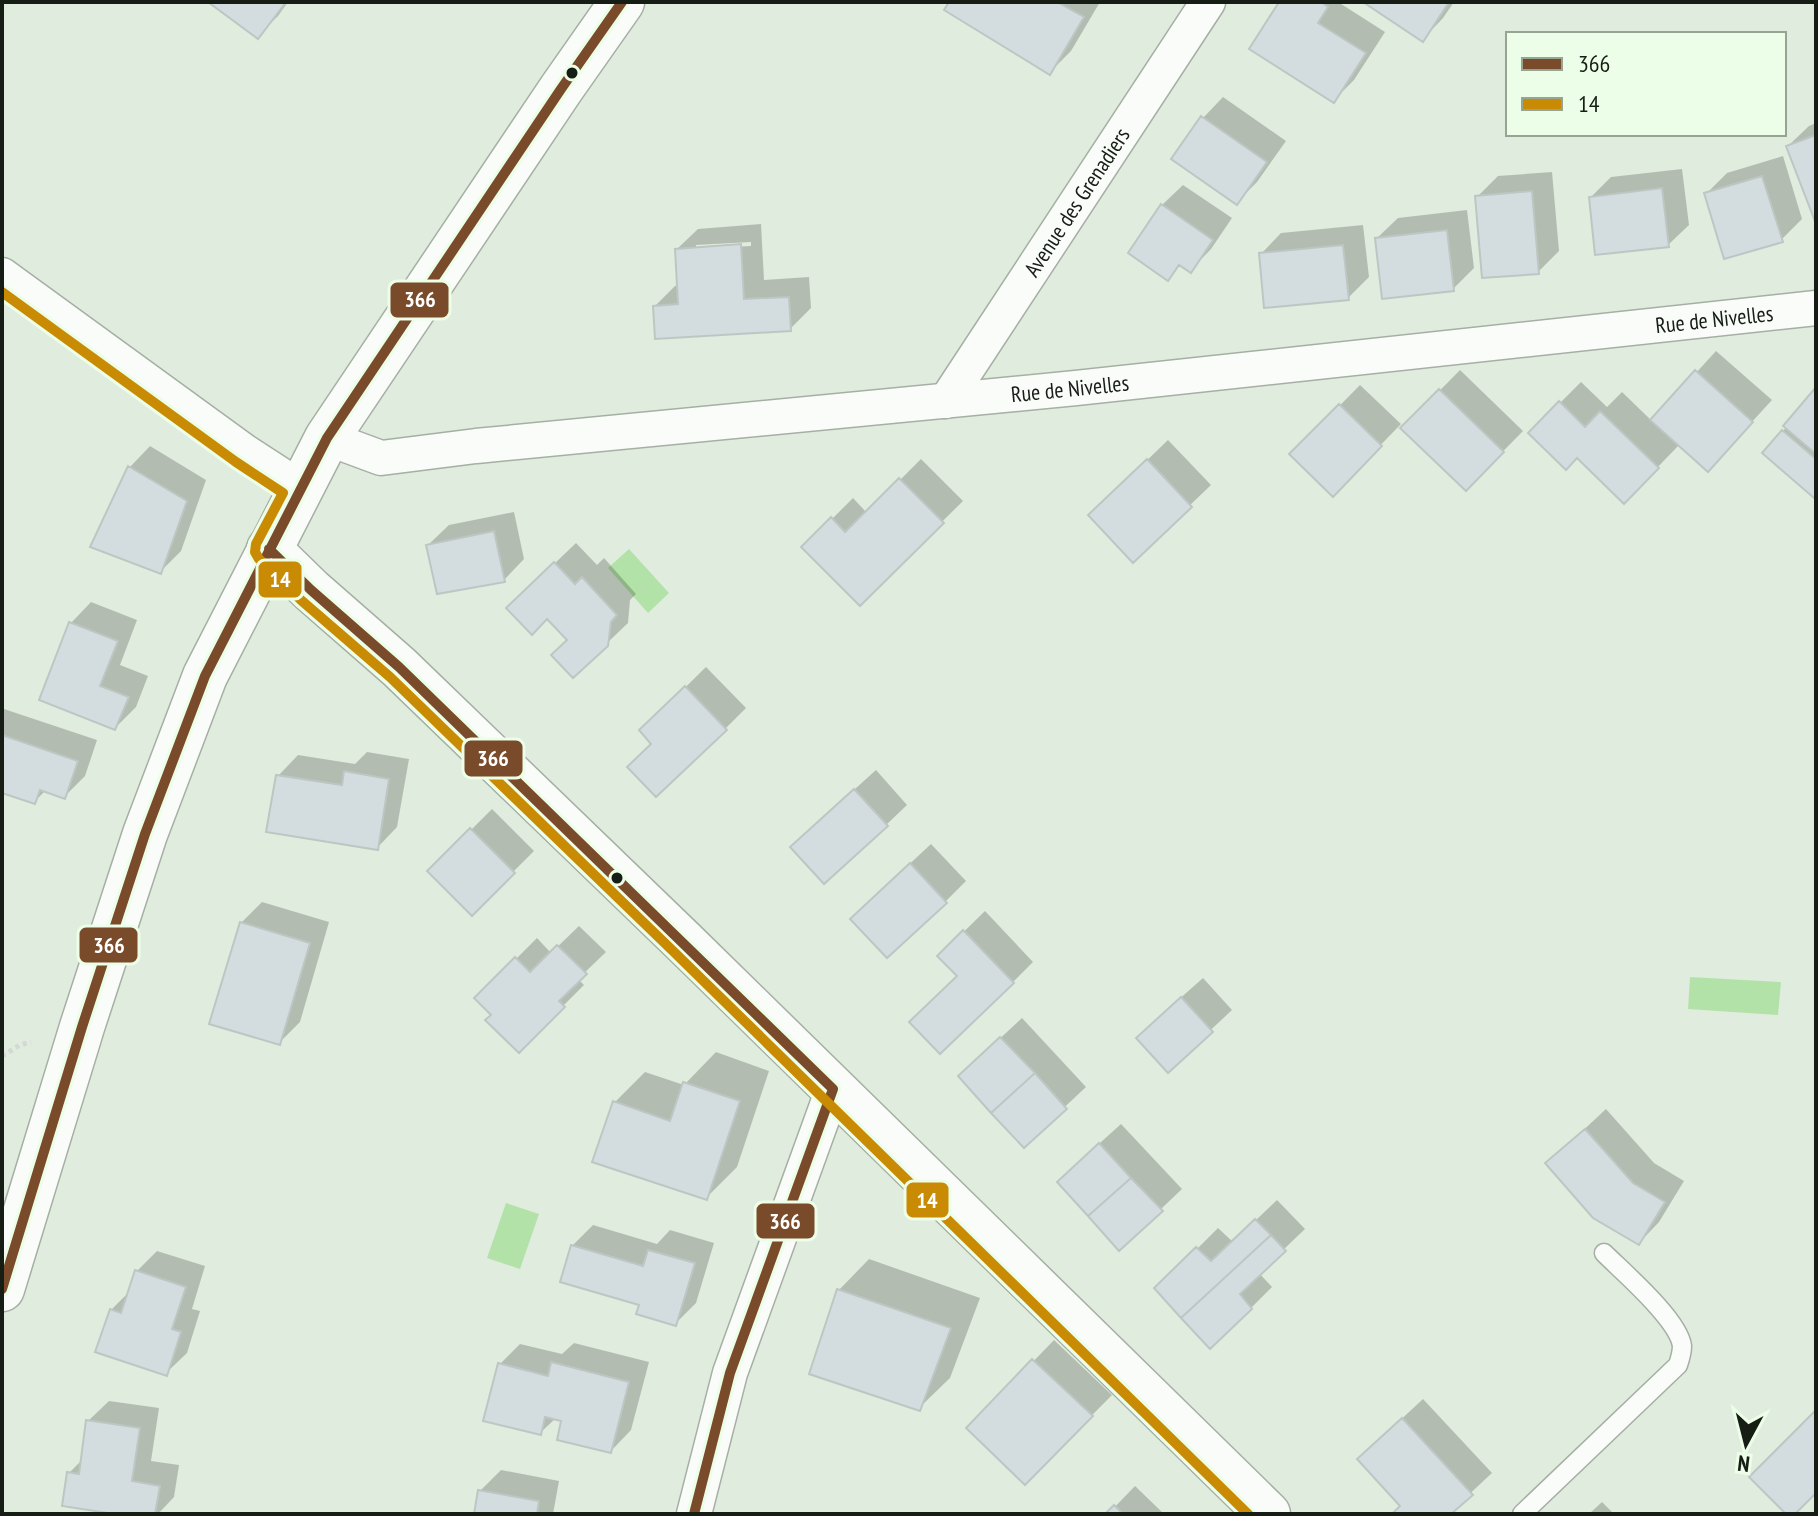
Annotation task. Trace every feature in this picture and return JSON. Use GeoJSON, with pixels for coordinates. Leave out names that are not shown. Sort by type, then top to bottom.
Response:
{"type":"FeatureCollection","features":[{"type":"Feature","properties":{"kind":"main road"},"geometry":{"type":"LineString","coordinates":[[2,1289],[145,834],[205,676],[327,438],[622,2]]}},
{"type":"Feature","properties":{"kind":"main road"},"geometry":{"type":"LineString","coordinates":[[269,549],[399,667],[1268,1514]]}},
{"type":"Feature","properties":{"kind":"street","name":"Avenue des Grenadiers"},"geometry":{"type":"LineString","coordinates":[[946,401],[1208,2]]}},
{"type":"Feature","properties":{"kind":"street"},"geometry":{"type":"LineString","coordinates":[[2,275],[244,451],[301,488]]}},
{"type":"Feature","properties":{"kind":"street","name":"Rue de Nivelles"},"geometry":{"type":"LineString","coordinates":[[327,438],[381,458],[1816,308]]}},
{"type":"Feature","properties":{"kind":"street"},"geometry":{"type":"LineString","coordinates":[[694,1514],[730,1373],[833,1089]]}},
{"type":"Feature","properties":{"kind":"lane"},"geometry":{"type":"LineString","coordinates":[[1522,1514],[1678,1365],[1682,1347],[1677,1332],[1662,1311],[1604,1253]]}},
{"type":"Feature","properties":{"kind":"shaded area"},"geometry":{"type":"Polygon","coordinates":[[[629,549],[669,593],[648,613],[608,568],[629,549]]]}},
{"type":"Feature","properties":{"kind":"shaded area"},"geometry":{"type":"Polygon","coordinates":[[[1690,977],[1781,982],[1778,1015],[1688,1009],[1690,977]]]}},
{"type":"Feature","properties":{"kind":"shaded area"},"geometry":{"type":"Polygon","coordinates":[[[506,1203],[539,1214],[520,1269],[487,1258],[506,1203]]]}},
{"type":"Feature","properties":{"kind":"building"},"geometry":{"type":"Polygon","coordinates":[[[208,2],[286,2],[258,39],[208,2]]]}},
{"type":"Feature","properties":{"kind":"building"},"geometry":{"type":"Polygon","coordinates":[[[949,2],[1057,2],[1084,17],[1050,75],[944,10],[949,2]]]}},
{"type":"Feature","properties":{"kind":"building"},"geometry":{"type":"Polygon","coordinates":[[[1279,2],[1321,2],[1328,7],[1318,23],[1366,53],[1334,103],[1249,49],[1279,2]]]}},
{"type":"Feature","properties":{"kind":"building"},"geometry":{"type":"Polygon","coordinates":[[[1363,2],[1449,2],[1423,42],[1363,2]]]}},
{"type":"Feature","properties":{"kind":"building"},"geometry":{"type":"Polygon","coordinates":[[[1201,116],[1267,162],[1237,205],[1171,159],[1201,116]]]}},
{"type":"Feature","properties":{"kind":"building"},"geometry":{"type":"Polygon","coordinates":[[[1816,135],[1816,224],[1786,146],[1816,135]]]}},
{"type":"Feature","properties":{"kind":"building"},"geometry":{"type":"Polygon","coordinates":[[[1762,176],[1783,242],[1724,259],[1704,193],[1762,176]]]}},
{"type":"Feature","properties":{"kind":"building"},"geometry":{"type":"Polygon","coordinates":[[[1662,188],[1669,247],[1595,255],[1589,197],[1662,188]]]}},
{"type":"Feature","properties":{"kind":"building"},"geometry":{"type":"Polygon","coordinates":[[[1532,191],[1539,274],[1482,278],[1475,196],[1532,191]]]}},
{"type":"Feature","properties":{"kind":"building"},"geometry":{"type":"Polygon","coordinates":[[[1161,204],[1213,240],[1191,273],[1179,265],[1168,281],[1128,253],[1161,204]]]}},
{"type":"Feature","properties":{"kind":"building"},"geometry":{"type":"Polygon","coordinates":[[[1447,230],[1454,291],[1382,299],[1375,238],[1447,230]]]}},
{"type":"Feature","properties":{"kind":"building"},"geometry":{"type":"Polygon","coordinates":[[[741,244],[744,299],[789,297],[791,331],[655,339],[653,306],[678,304],[675,249],[741,244]]]}},
{"type":"Feature","properties":{"kind":"building"},"geometry":{"type":"Polygon","coordinates":[[[1343,245],[1349,300],[1264,308],[1259,253],[1343,245]]]}},
{"type":"Feature","properties":{"kind":"building"},"geometry":{"type":"Polygon","coordinates":[[[1695,370],[1753,422],[1708,472],[1650,420],[1695,370]]]}},
{"type":"Feature","properties":{"kind":"building"},"geometry":{"type":"Polygon","coordinates":[[[1816,387],[1816,454],[1783,426],[1816,387]]]}},
{"type":"Feature","properties":{"kind":"building"},"geometry":{"type":"Polygon","coordinates":[[[1439,389],[1504,452],[1466,491],[1400,428],[1439,389]]]}},
{"type":"Feature","properties":{"kind":"building"},"geometry":{"type":"Polygon","coordinates":[[[1559,401],[1585,427],[1600,411],[1659,468],[1624,504],[1577,458],[1566,470],[1528,433],[1559,401]]]}},
{"type":"Feature","properties":{"kind":"building"},"geometry":{"type":"Polygon","coordinates":[[[1339,404],[1382,446],[1333,497],[1289,454],[1339,404]]]}},
{"type":"Feature","properties":{"kind":"building"},"geometry":{"type":"Polygon","coordinates":[[[1782,430],[1816,459],[1814,498],[1762,453],[1782,430]]]}},
{"type":"Feature","properties":{"kind":"building"},"geometry":{"type":"Polygon","coordinates":[[[1147,459],[1192,507],[1133,563],[1088,515],[1147,459]]]}},
{"type":"Feature","properties":{"kind":"building"},"geometry":{"type":"Polygon","coordinates":[[[128,466],[187,501],[161,574],[90,547],[128,466]]]}},
{"type":"Feature","properties":{"kind":"building"},"geometry":{"type":"Polygon","coordinates":[[[899,478],[944,523],[860,606],[801,547],[831,517],[845,532],[899,478]]]}},
{"type":"Feature","properties":{"kind":"building"},"geometry":{"type":"Polygon","coordinates":[[[494,531],[505,582],[437,594],[426,545],[494,531]]]}},
{"type":"Feature","properties":{"kind":"building"},"geometry":{"type":"Polygon","coordinates":[[[554,562],[575,584],[582,577],[617,615],[611,622],[608,646],[573,678],[551,655],[567,640],[547,619],[532,635],[506,608],[554,562]]]}},
{"type":"Feature","properties":{"kind":"building"},"geometry":{"type":"Polygon","coordinates":[[[69,622],[118,641],[100,686],[129,697],[115,730],[39,700],[69,622]]]}},
{"type":"Feature","properties":{"kind":"building"},"geometry":{"type":"Polygon","coordinates":[[[685,686],[727,730],[656,797],[627,767],[651,744],[639,730],[685,686]]]}},
{"type":"Feature","properties":{"kind":"building"},"geometry":{"type":"Polygon","coordinates":[[[2,735],[78,761],[65,799],[40,790],[35,804],[2,793],[2,735]]]}},
{"type":"Feature","properties":{"kind":"building"},"geometry":{"type":"Polygon","coordinates":[[[344,771],[389,779],[378,850],[266,832],[276,775],[342,785],[344,771]]]}},
{"type":"Feature","properties":{"kind":"building"},"geometry":{"type":"Polygon","coordinates":[[[854,789],[888,826],[824,884],[790,847],[854,789]]]}},
{"type":"Feature","properties":{"kind":"building"},"geometry":{"type":"Polygon","coordinates":[[[470,828],[515,873],[472,916],[427,871],[470,828]]]}},
{"type":"Feature","properties":{"kind":"building"},"geometry":{"type":"Polygon","coordinates":[[[910,863],[947,903],[887,958],[850,919],[910,863]]]}},
{"type":"Feature","properties":{"kind":"building"},"geometry":{"type":"Polygon","coordinates":[[[240,922],[310,943],[280,1045],[209,1024],[240,922]]]}},
{"type":"Feature","properties":{"kind":"building"},"geometry":{"type":"Polygon","coordinates":[[[963,930],[1014,983],[940,1054],[909,1022],[957,976],[937,956],[963,930]]]}},
{"type":"Feature","properties":{"kind":"building"},"geometry":{"type":"Polygon","coordinates":[[[557,945],[587,974],[559,1001],[565,1007],[519,1053],[485,1020],[491,1015],[474,998],[515,957],[530,972],[557,945]]]}},
{"type":"Feature","properties":{"kind":"building"},"geometry":{"type":"Polygon","coordinates":[[[1181,997],[1213,1032],[1168,1073],[1136,1038],[1181,997]]]}},
{"type":"Feature","properties":{"kind":"building"},"geometry":{"type":"Polygon","coordinates":[[[1000,1037],[1035,1073],[991,1113],[958,1076],[1000,1037]]]}},
{"type":"Feature","properties":{"kind":"building"},"geometry":{"type":"Polygon","coordinates":[[[1035,1073],[1067,1109],[1024,1148],[991,1113],[1035,1073]]]}},
{"type":"Feature","properties":{"kind":"building"},"geometry":{"type":"Polygon","coordinates":[[[683,1082],[740,1101],[707,1200],[592,1162],[613,1101],[670,1121],[683,1082]]]}},
{"type":"Feature","properties":{"kind":"building"},"geometry":{"type":"Polygon","coordinates":[[[1585,1129],[1633,1183],[1665,1202],[1639,1245],[1593,1218],[1545,1163],[1585,1129]]]}},
{"type":"Feature","properties":{"kind":"building"},"geometry":{"type":"Polygon","coordinates":[[[1099,1143],[1131,1178],[1088,1216],[1057,1182],[1099,1143]]]}},
{"type":"Feature","properties":{"kind":"building"},"geometry":{"type":"Polygon","coordinates":[[[1131,1178],[1163,1211],[1119,1251],[1088,1216],[1131,1178]]]}},
{"type":"Feature","properties":{"kind":"building"},"geometry":{"type":"Polygon","coordinates":[[[1255,1219],[1271,1235],[1181,1318],[1154,1288],[1196,1247],[1211,1261],[1255,1219]]]}},
{"type":"Feature","properties":{"kind":"building"},"geometry":{"type":"Polygon","coordinates":[[[1271,1235],[1286,1251],[1240,1294],[1252,1309],[1210,1349],[1181,1318],[1271,1235]]]}},
{"type":"Feature","properties":{"kind":"building"},"geometry":{"type":"Polygon","coordinates":[[[571,1245],[643,1266],[648,1250],[695,1263],[676,1326],[636,1314],[639,1305],[560,1282],[571,1245]]]}},
{"type":"Feature","properties":{"kind":"building"},"geometry":{"type":"Polygon","coordinates":[[[135,1270],[186,1287],[172,1329],[181,1332],[167,1376],[95,1352],[110,1309],[121,1313],[135,1270]]]}},
{"type":"Feature","properties":{"kind":"building"},"geometry":{"type":"Polygon","coordinates":[[[837,1289],[951,1328],[920,1411],[809,1374],[837,1289]]]}},
{"type":"Feature","properties":{"kind":"building"},"geometry":{"type":"Polygon","coordinates":[[[1032,1359],[1093,1416],[1025,1485],[966,1428],[1032,1359]]]}},
{"type":"Feature","properties":{"kind":"building"},"geometry":{"type":"Polygon","coordinates":[[[551,1362],[629,1382],[611,1453],[557,1440],[561,1421],[545,1417],[541,1435],[483,1421],[498,1363],[548,1376],[551,1362]]]}},
{"type":"Feature","properties":{"kind":"building"},"geometry":{"type":"Polygon","coordinates":[[[1816,1410],[1816,1493],[1795,1514],[1786,1514],[1749,1477],[1816,1410]]]}},
{"type":"Feature","properties":{"kind":"building"},"geometry":{"type":"Polygon","coordinates":[[[1402,1418],[1473,1495],[1451,1514],[1392,1514],[1400,1506],[1357,1459],[1402,1418]]]}},
{"type":"Feature","properties":{"kind":"building"},"geometry":{"type":"Polygon","coordinates":[[[86,1420],[140,1428],[132,1481],[160,1486],[155,1514],[114,1514],[62,1506],[67,1472],[79,1474],[86,1420]]]}},
{"type":"Feature","properties":{"kind":"building"},"geometry":{"type":"Polygon","coordinates":[[[478,1490],[539,1501],[537,1514],[474,1514],[478,1490]]]}},
{"type":"Feature","properties":{"kind":"building"},"geometry":{"type":"Polygon","coordinates":[[[1114,1505],[1123,1514],[1105,1514],[1114,1505]]]}},
{"type":"Feature","properties":{"kind":"transit line","name":"366"},"geometry":{"type":"LineString","coordinates":[[2,1289],[145,834],[205,676],[327,438],[622,2]]}},
{"type":"Feature","properties":{"kind":"transit line","name":"14"},"geometry":{"type":"LineString","coordinates":[[2,292],[283,493],[256,544],[255,552],[259,559],[302,601],[390,677],[1248,1514]]}},
{"type":"Feature","properties":{"kind":"transit line","name":"366"},"geometry":{"type":"LineString","coordinates":[[269,549],[399,667],[833,1089],[730,1373],[694,1514]]}}]}
